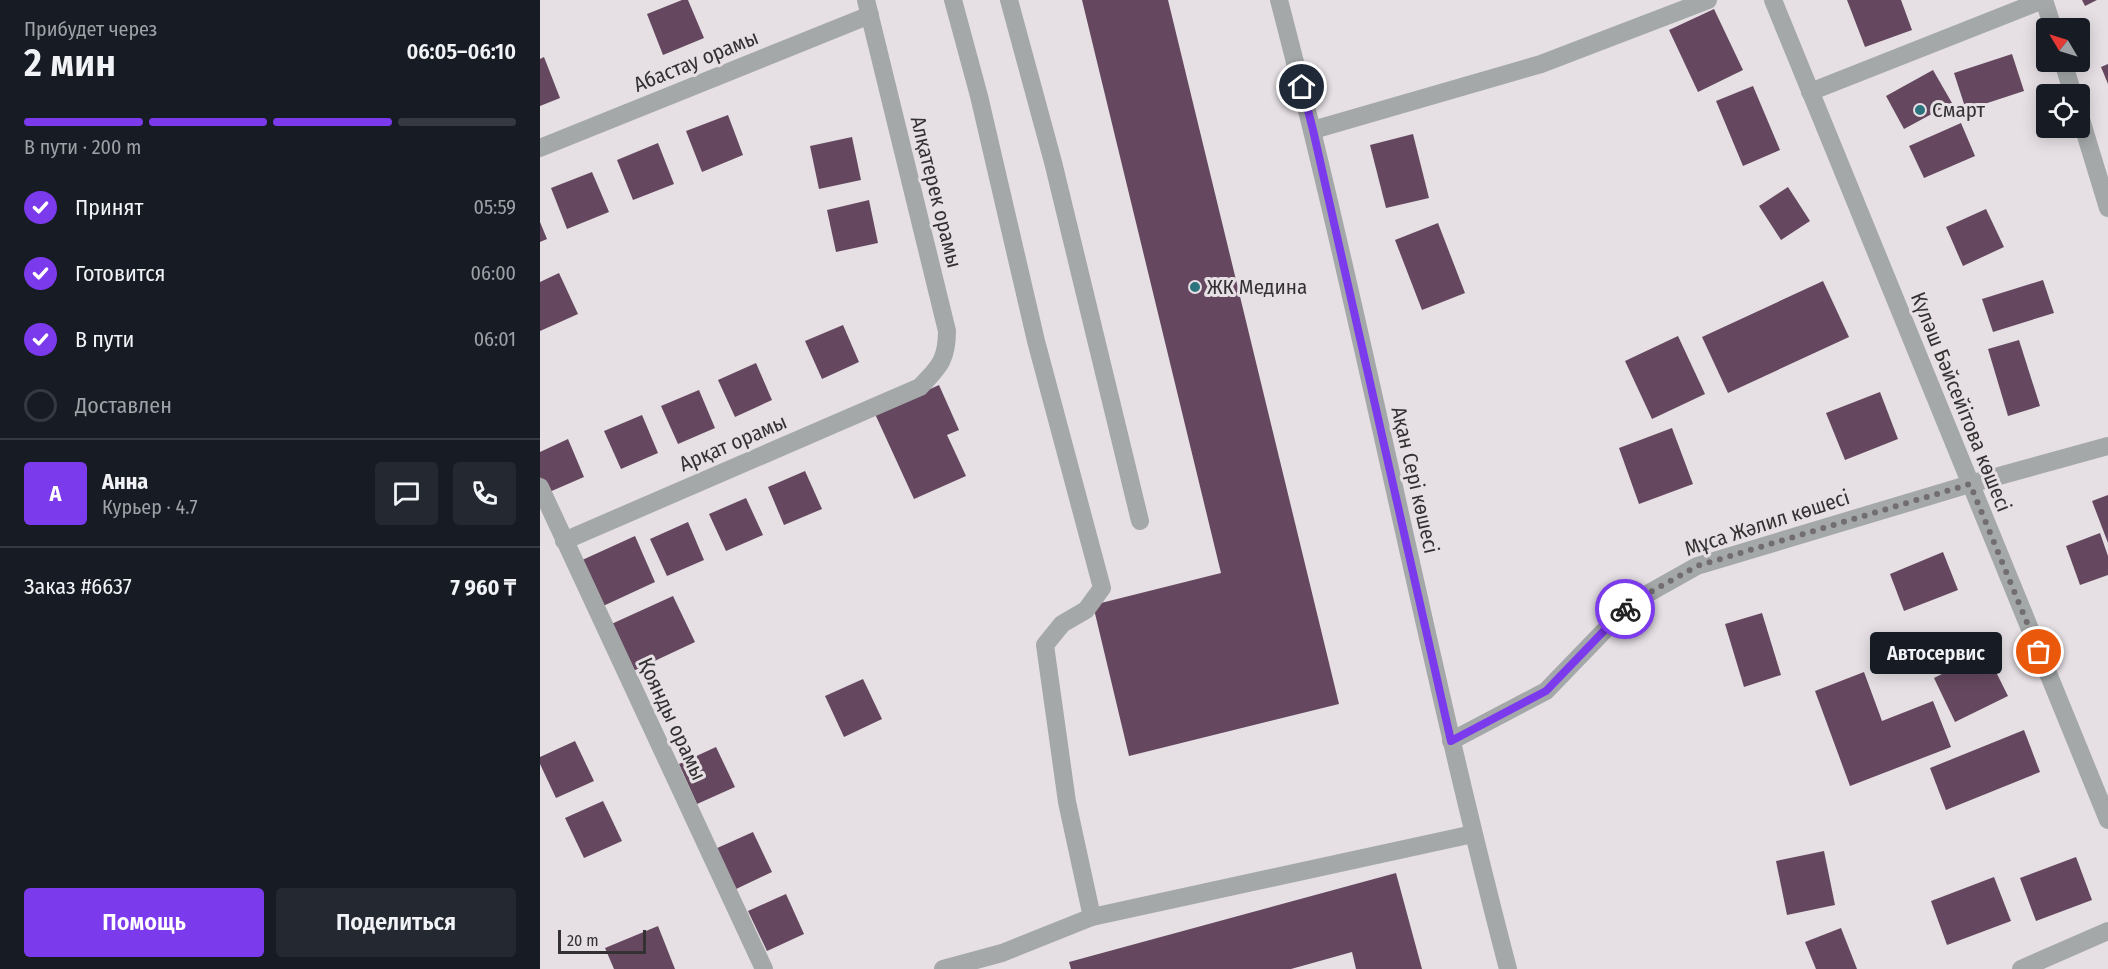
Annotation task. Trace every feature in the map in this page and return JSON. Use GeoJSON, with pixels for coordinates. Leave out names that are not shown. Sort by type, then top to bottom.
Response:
{"type":"FeatureCollection","features":[{"type":"Feature","properties":{"kind":"street"},"geometry":{"type":"LineString","coordinates":[[952,0],[980,96],[1036,341],[1102,588],[1086,610],[1062,624],[1045,645],[1067,802],[1092,917]]}},
{"type":"Feature","properties":{"kind":"street"},"geometry":{"type":"LineString","coordinates":[[1009,0],[1053,162],[1140,521]]}},
{"type":"Feature","properties":{"kind":"street","name":"Ақан Сері көшесі"},"geometry":{"type":"LineString","coordinates":[[1279,0],[1313,130],[1451,741],[1508,969]]}},
{"type":"Feature","properties":{"kind":"street"},"geometry":{"type":"LineString","coordinates":[[1313,130],[1541,64],[1708,0]]}},
{"type":"Feature","properties":{"kind":"street","name":"Күләш Бәйсейітова көшесі"},"geometry":{"type":"LineString","coordinates":[[1773,0],[2108,820]]}},
{"type":"Feature","properties":{"kind":"street"},"geometry":{"type":"LineString","coordinates":[[1810,92],[2044,0],[2050,18]]}},
{"type":"Feature","properties":{"kind":"street","name":"Абастау орамы"},"geometry":{"type":"LineString","coordinates":[[540,148],[868,8]]}},
{"type":"Feature","properties":{"kind":"street","name":"Алқатерек орамы"},"geometry":{"type":"LineString","coordinates":[[868,8],[948,331],[947,345],[941,365],[920,387]]}},
{"type":"Feature","properties":{"kind":"street"},"geometry":{"type":"LineString","coordinates":[[2087,138],[2108,208]]}},
{"type":"Feature","properties":{"kind":"street","name":"Арқат орамы"},"geometry":{"type":"LineString","coordinates":[[564,541],[920,387]]}},
{"type":"Feature","properties":{"kind":"street","name":"Мұса Жәлил көшесі"},"geometry":{"type":"LineString","coordinates":[[1451,741],[1546,691],[1631,603],[1697,566],[1970,484],[2108,446]]}},
{"type":"Feature","properties":{"kind":"street","name":"Қоянды орамы"},"geometry":{"type":"LineString","coordinates":[[540,487],[764,969]]}},
{"type":"Feature","properties":{"kind":"street"},"geometry":{"type":"LineString","coordinates":[[943,969],[1005,961],[1092,917],[1473,834]]}},
{"type":"Feature","properties":{"kind":"street"},"geometry":{"type":"LineString","coordinates":[[2021,969],[2108,931]]}},
{"type":"Feature","properties":{"kind":"building"},"geometry":{"type":"Polygon","coordinates":[[[682,0],[688,0],[704,38],[663,55],[647,14],[682,0]]]}},
{"type":"Feature","properties":{"kind":"building","name":"ЖК Медина"},"geometry":{"type":"Polygon","coordinates":[[[1082,0],[1168,0],[1339,704],[1129,756],[1093,605],[1221,573],[1082,0]]]}},
{"type":"Feature","properties":{"kind":"building"},"geometry":{"type":"Polygon","coordinates":[[[1847,0],[1901,0],[1912,30],[1865,47],[1847,0]]]}},
{"type":"Feature","properties":{"kind":"building"},"geometry":{"type":"Polygon","coordinates":[[[2082,0],[2097,0],[2085,6],[2082,0]]]}},
{"type":"Feature","properties":{"kind":"building"},"geometry":{"type":"Polygon","coordinates":[[[1714,9],[1743,70],[1698,92],[1669,30],[1714,9]]]}},
{"type":"Feature","properties":{"kind":"building"},"geometry":{"type":"Polygon","coordinates":[[[2012,54],[2024,91],[1966,110],[1954,73],[2012,54]]]}},
{"type":"Feature","properties":{"kind":"building"},"geometry":{"type":"Polygon","coordinates":[[[544,57],[560,98],[540,106],[540,59],[544,57]]]}},
{"type":"Feature","properties":{"kind":"building"},"geometry":{"type":"Polygon","coordinates":[[[2108,64],[2108,84],[2101,67],[2108,64]]]}},
{"type":"Feature","properties":{"kind":"building"},"geometry":{"type":"Polygon","coordinates":[[[1933,70],[1952,103],[1904,129],[1886,96],[1933,70]]]}},
{"type":"Feature","properties":{"kind":"building"},"geometry":{"type":"Polygon","coordinates":[[[1753,86],[1780,150],[1743,166],[1716,101],[1753,86]]]}},
{"type":"Feature","properties":{"kind":"building"},"geometry":{"type":"Polygon","coordinates":[[[728,115],[743,155],[702,172],[686,131],[728,115]]]}},
{"type":"Feature","properties":{"kind":"building"},"geometry":{"type":"Polygon","coordinates":[[[1961,123],[1975,156],[1924,178],[1909,146],[1961,123]]]}},
{"type":"Feature","properties":{"kind":"building"},"geometry":{"type":"Polygon","coordinates":[[[1413,134],[1429,198],[1386,208],[1370,145],[1413,134]]]}},
{"type":"Feature","properties":{"kind":"building"},"geometry":{"type":"Polygon","coordinates":[[[852,137],[861,180],[819,189],[810,146],[852,137]]]}},
{"type":"Feature","properties":{"kind":"building"},"geometry":{"type":"Polygon","coordinates":[[[658,143],[674,184],[633,200],[617,160],[658,143]]]}},
{"type":"Feature","properties":{"kind":"building"},"geometry":{"type":"Polygon","coordinates":[[[592,172],[609,212],[567,229],[551,188],[592,172]]]}},
{"type":"Feature","properties":{"kind":"building"},"geometry":{"type":"Polygon","coordinates":[[[1788,187],[1810,221],[1781,240],[1759,206],[1788,187]]]}},
{"type":"Feature","properties":{"kind":"building"},"geometry":{"type":"Polygon","coordinates":[[[869,200],[878,243],[836,252],[827,210],[869,200]]]}},
{"type":"Feature","properties":{"kind":"building"},"geometry":{"type":"Polygon","coordinates":[[[1986,209],[2004,247],[1963,266],[1946,227],[1986,209]]]}},
{"type":"Feature","properties":{"kind":"building"},"geometry":{"type":"Polygon","coordinates":[[[540,222],[547,239],[540,242],[540,222]]]}},
{"type":"Feature","properties":{"kind":"building"},"geometry":{"type":"Polygon","coordinates":[[[1438,223],[1465,293],[1422,310],[1395,240],[1438,223]]]}},
{"type":"Feature","properties":{"kind":"building"},"geometry":{"type":"Polygon","coordinates":[[[559,273],[578,314],[540,331],[540,282],[559,273]]]}},
{"type":"Feature","properties":{"kind":"building"},"geometry":{"type":"Polygon","coordinates":[[[2043,280],[2054,313],[1993,332],[1982,299],[2043,280]]]}},
{"type":"Feature","properties":{"kind":"building"},"geometry":{"type":"Polygon","coordinates":[[[1823,281],[1849,337],[1728,393],[1702,337],[1823,281]]]}},
{"type":"Feature","properties":{"kind":"building"},"geometry":{"type":"Polygon","coordinates":[[[843,325],[859,362],[822,379],[805,341],[843,325]]]}},
{"type":"Feature","properties":{"kind":"building"},"geometry":{"type":"Polygon","coordinates":[[[1678,336],[1705,394],[1652,419],[1625,361],[1678,336]]]}},
{"type":"Feature","properties":{"kind":"building"},"geometry":{"type":"Polygon","coordinates":[[[2019,340],[2040,406],[2008,416],[1988,349],[2019,340]]]}},
{"type":"Feature","properties":{"kind":"building"},"geometry":{"type":"Polygon","coordinates":[[[756,363],[772,400],[735,417],[718,380],[756,363]]]}},
{"type":"Feature","properties":{"kind":"building"},"geometry":{"type":"Polygon","coordinates":[[[939,385],[959,430],[947,435],[966,476],[914,499],[875,414],[939,385]]]}},
{"type":"Feature","properties":{"kind":"building"},"geometry":{"type":"Polygon","coordinates":[[[699,390],[715,428],[678,444],[661,406],[699,390]]]}},
{"type":"Feature","properties":{"kind":"building"},"geometry":{"type":"Polygon","coordinates":[[[1880,392],[1898,439],[1845,460],[1826,413],[1880,392]]]}},
{"type":"Feature","properties":{"kind":"building"},"geometry":{"type":"Polygon","coordinates":[[[642,415],[658,453],[621,469],[604,431],[642,415]]]}},
{"type":"Feature","properties":{"kind":"building"},"geometry":{"type":"Polygon","coordinates":[[[1672,428],[1693,484],[1639,504],[1619,448],[1672,428]]]}},
{"type":"Feature","properties":{"kind":"building"},"geometry":{"type":"Polygon","coordinates":[[[568,439],[584,477],[547,493],[540,477],[540,452],[568,439]]]}},
{"type":"Feature","properties":{"kind":"building"},"geometry":{"type":"Polygon","coordinates":[[[805,471],[822,509],[784,525],[768,487],[805,471]]]}},
{"type":"Feature","properties":{"kind":"building"},"geometry":{"type":"Polygon","coordinates":[[[2108,495],[2108,543],[2092,501],[2108,495]]]}},
{"type":"Feature","properties":{"kind":"building"},"geometry":{"type":"Polygon","coordinates":[[[746,498],[763,535],[726,551],[709,514],[746,498]]]}},
{"type":"Feature","properties":{"kind":"building"},"geometry":{"type":"Polygon","coordinates":[[[688,522],[704,560],[667,576],[650,539],[688,522]]]}},
{"type":"Feature","properties":{"kind":"building"},"geometry":{"type":"Polygon","coordinates":[[[2100,533],[2108,556],[2108,575],[2080,585],[2066,546],[2100,533]]]}},
{"type":"Feature","properties":{"kind":"building"},"geometry":{"type":"Polygon","coordinates":[[[635,536],[655,582],[601,607],[580,561],[635,536]]]}},
{"type":"Feature","properties":{"kind":"building"},"geometry":{"type":"Polygon","coordinates":[[[1943,552],[1958,590],[1904,611],[1890,574],[1943,552]]]}},
{"type":"Feature","properties":{"kind":"building"},"geometry":{"type":"Polygon","coordinates":[[[673,596],[695,642],[629,673],[607,626],[673,596]]]}},
{"type":"Feature","properties":{"kind":"building"},"geometry":{"type":"Polygon","coordinates":[[[1762,613],[1781,675],[1744,687],[1725,624],[1762,613]]]}},
{"type":"Feature","properties":{"kind":"building"},"geometry":{"type":"Polygon","coordinates":[[[1986,652],[2008,696],[1955,722],[1934,678],[1986,652]]]}},
{"type":"Feature","properties":{"kind":"building"},"geometry":{"type":"Polygon","coordinates":[[[1864,672],[1882,721],[1933,701],[1951,747],[1850,786],[1815,691],[1864,672]]]}},
{"type":"Feature","properties":{"kind":"building"},"geometry":{"type":"Polygon","coordinates":[[[863,679],[882,719],[844,737],[825,696],[863,679]]]}},
{"type":"Feature","properties":{"kind":"building"},"geometry":{"type":"Polygon","coordinates":[[[2024,730],[2040,772],[1946,810],[1930,768],[2024,730]]]}},
{"type":"Feature","properties":{"kind":"building"},"geometry":{"type":"Polygon","coordinates":[[[575,741],[594,781],[556,798],[540,764],[540,757],[575,741]]]}},
{"type":"Feature","properties":{"kind":"building"},"geometry":{"type":"Polygon","coordinates":[[[716,747],[735,787],[697,804],[679,764],[716,747]]]}},
{"type":"Feature","properties":{"kind":"building"},"geometry":{"type":"Polygon","coordinates":[[[603,801],[622,841],[584,858],[565,818],[603,801]]]}},
{"type":"Feature","properties":{"kind":"building"},"geometry":{"type":"Polygon","coordinates":[[[753,832],[772,872],[734,890],[715,849],[753,832]]]}},
{"type":"Feature","properties":{"kind":"building"},"geometry":{"type":"Polygon","coordinates":[[[1824,851],[1835,905],[1787,915],[1776,861],[1824,851]]]}},
{"type":"Feature","properties":{"kind":"building"},"geometry":{"type":"Polygon","coordinates":[[[2076,857],[2092,900],[2036,921],[2020,878],[2076,857]]]}},
{"type":"Feature","properties":{"kind":"building"},"geometry":{"type":"Polygon","coordinates":[[[1396,873],[1422,969],[1356,969],[1352,952],[1291,969],[1071,969],[1069,962],[1396,873]]]}},
{"type":"Feature","properties":{"kind":"building"},"geometry":{"type":"Polygon","coordinates":[[[1994,877],[2011,921],[1947,945],[1931,901],[1994,877]]]}},
{"type":"Feature","properties":{"kind":"building"},"geometry":{"type":"Polygon","coordinates":[[[786,894],[804,934],[767,951],[748,911],[786,894]]]}},
{"type":"Feature","properties":{"kind":"building"},"geometry":{"type":"Polygon","coordinates":[[[658,926],[675,969],[614,969],[605,948],[658,926]]]}},
{"type":"Feature","properties":{"kind":"building"},"geometry":{"type":"Polygon","coordinates":[[[1841,928],[1857,969],[1816,969],[1805,942],[1841,928]]]}},
{"type":"Feature","properties":{"kind":"way so far"},"geometry":{"type":"LineString","coordinates":[[1625,609],[1631,603],[1697,566],[1970,484],[2039,652]]}},
{"type":"Feature","properties":{"kind":"place","name":"Смарт"},"geometry":{"type":"Point","coordinates":[1920,110]}},
{"type":"Feature","properties":{"kind":"place","name":"ЖК Медина"},"geometry":{"type":"Point","coordinates":[1195,287]}},
{"type":"Feature","properties":{"kind":"place","name":"Автосервис"},"geometry":{"type":"Point","coordinates":[2039,652]}},
{"type":"Feature","properties":{"kind":"route"},"geometry":{"type":"LineString","coordinates":[[1302,87],[1451,741],[1546,691],[1625,609]]}}]}
